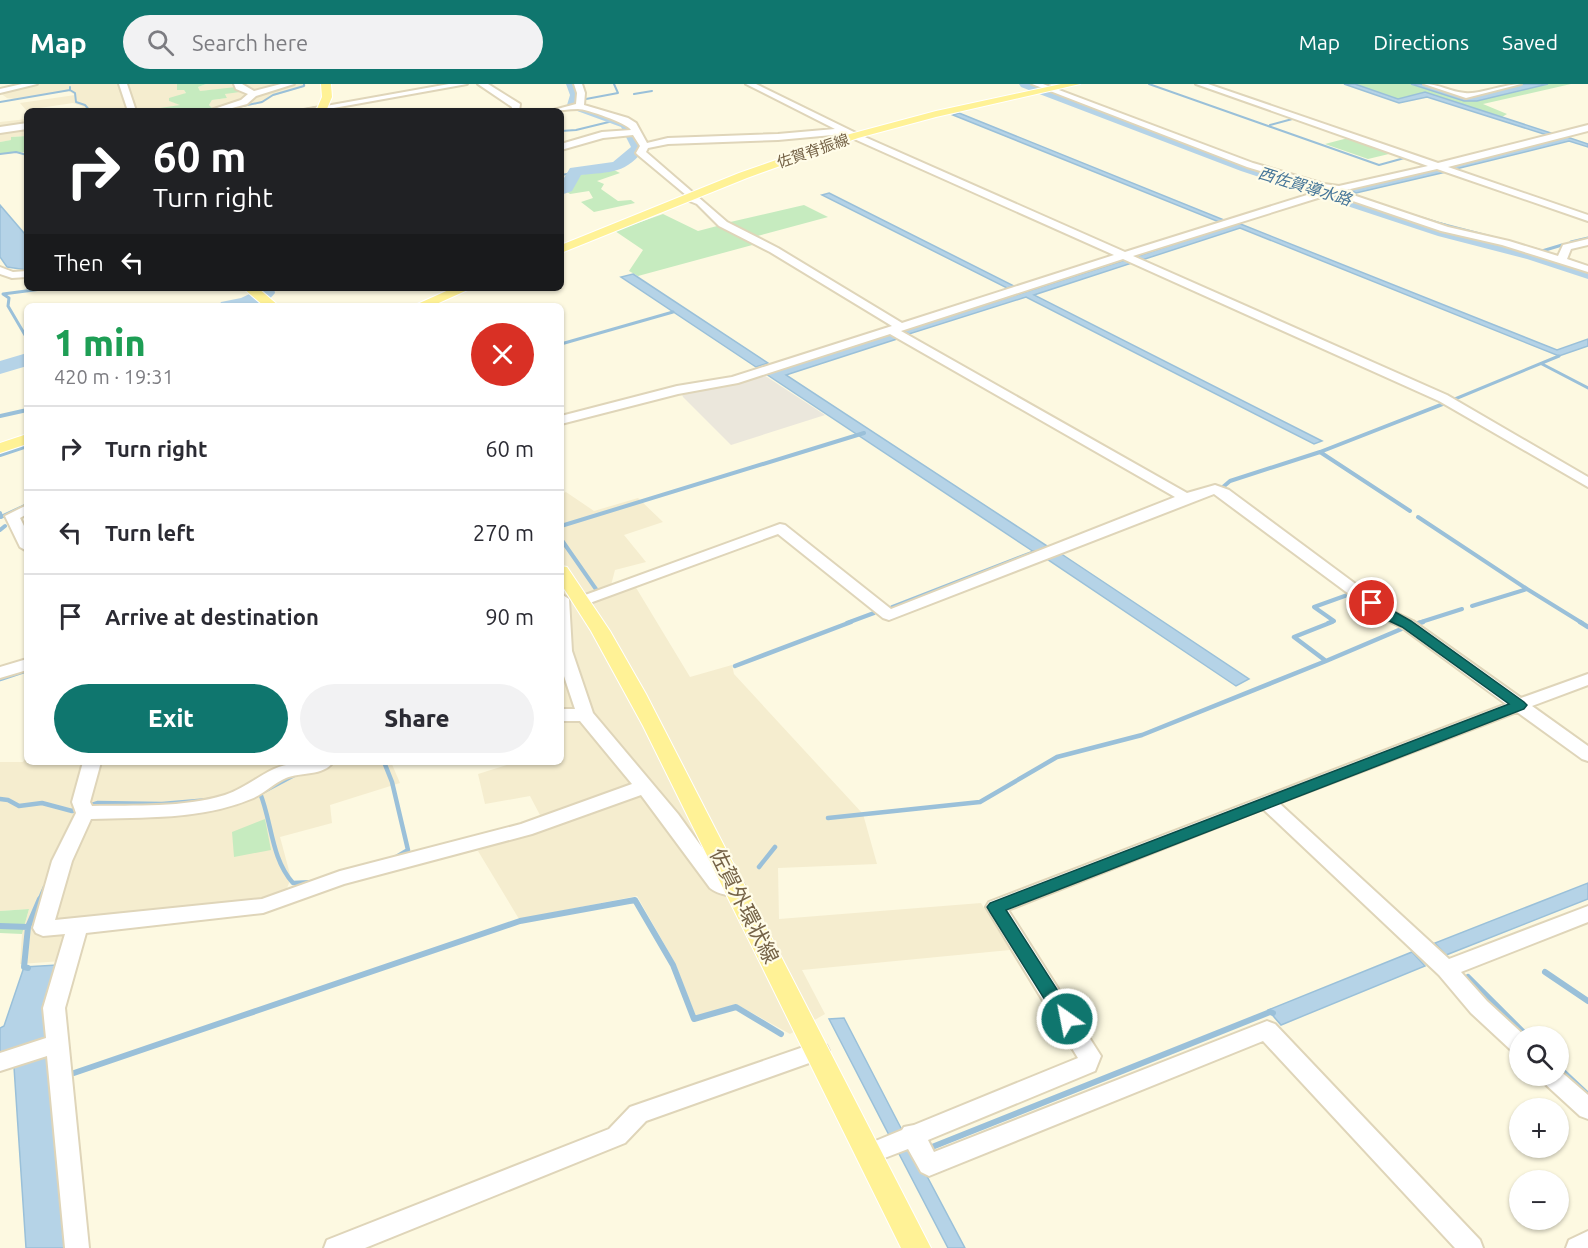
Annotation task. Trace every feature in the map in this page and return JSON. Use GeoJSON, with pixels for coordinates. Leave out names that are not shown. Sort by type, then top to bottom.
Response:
{"type":"FeatureCollection","features":[{"type":"Feature","properties":{"kind":"main road"},"geometry":{"type":"LineString","coordinates":[[322,108],[327,97],[326,84]]}},
{"type":"Feature","properties":{"kind":"main road","name":"佐賀脊振線"},"geometry":{"type":"LineString","coordinates":[[564,248],[850,134],[1035,88],[1050,89],[1075,84]]}},
{"type":"Feature","properties":{"kind":"main road"},"geometry":{"type":"LineString","coordinates":[[428,303],[458,291]]}},
{"type":"Feature","properties":{"kind":"main road"},"geometry":{"type":"LineString","coordinates":[[0,448],[24,440]]}},
{"type":"Feature","properties":{"kind":"main road","name":"佐賀外環状線"},"geometry":{"type":"LineString","coordinates":[[564,579],[570,598],[628,679],[818,1051],[878,1149],[916,1248]]}},
{"type":"Feature","properties":{"kind":"street"},"geometry":{"type":"LineString","coordinates":[[0,91],[33,84]]}},
{"type":"Feature","properties":{"kind":"street"},"geometry":{"type":"LineString","coordinates":[[123,84],[130,108]]}},
{"type":"Feature","properties":{"kind":"street"},"geometry":{"type":"LineString","coordinates":[[238,84],[246,92],[254,94]]}},
{"type":"Feature","properties":{"kind":"street"},"geometry":{"type":"LineString","coordinates":[[224,108],[244,102],[254,94],[290,84]]}},
{"type":"Feature","properties":{"kind":"street"},"geometry":{"type":"LineString","coordinates":[[328,108],[463,84]]}},
{"type":"Feature","properties":{"kind":"street"},"geometry":{"type":"LineString","coordinates":[[482,84],[517,106],[516,108]]}},
{"type":"Feature","properties":{"kind":"street"},"geometry":{"type":"LineString","coordinates":[[575,107],[581,93],[578,84]]}},
{"type":"Feature","properties":{"kind":"street"},"geometry":{"type":"LineString","coordinates":[[750,84],[850,134],[1443,398],[1588,483]]}},
{"type":"Feature","properties":{"kind":"street"},"geometry":{"type":"LineString","coordinates":[[1200,84],[1446,167],[1588,218]]}},
{"type":"Feature","properties":{"kind":"street"},"geometry":{"type":"LineString","coordinates":[[1428,84],[1466,96],[1517,84]]}},
{"type":"Feature","properties":{"kind":"street"},"geometry":{"type":"LineString","coordinates":[[1050,89],[1250,165],[1334,190],[1445,229],[1562,259],[1588,269]]}},
{"type":"Feature","properties":{"kind":"street"},"geometry":{"type":"LineString","coordinates":[[0,91],[10,98],[0,100]]}},
{"type":"Feature","properties":{"kind":"street"},"geometry":{"type":"LineString","coordinates":[[564,109],[575,107],[625,120],[637,132],[640,141],[645,146]]}},
{"type":"Feature","properties":{"kind":"street"},"geometry":{"type":"LineString","coordinates":[[0,130],[24,126]]}},
{"type":"Feature","properties":{"kind":"street"},"geometry":{"type":"LineString","coordinates":[[564,419],[677,390],[734,380],[1130,259],[1228,223],[1318,194],[1446,167],[1588,128]]}},
{"type":"Feature","properties":{"kind":"street"},"geometry":{"type":"LineString","coordinates":[[564,146],[586,139],[623,132],[637,132]]}},
{"type":"Feature","properties":{"kind":"street"},"geometry":{"type":"LineString","coordinates":[[850,134],[668,141],[645,146],[641,153],[723,224],[774,250],[898,331],[1186,498]]}},
{"type":"Feature","properties":{"kind":"street"},"geometry":{"type":"LineString","coordinates":[[1562,259],[1568,247],[1588,242]]}},
{"type":"Feature","properties":{"kind":"street"},"geometry":{"type":"LineString","coordinates":[[0,270],[12,274],[24,274]]}},
{"type":"Feature","properties":{"kind":"street"},"geometry":{"type":"LineString","coordinates":[[736,889],[722,887],[717,883],[671,819],[585,715],[564,651],[570,598],[780,528],[889,615],[1186,498],[1215,489],[1224,493],[1386,614],[1407,624],[1588,755]]}},
{"type":"Feature","properties":{"kind":"street"},"geometry":{"type":"LineString","coordinates":[[24,511],[6,520],[24,543]]}},
{"type":"Feature","properties":{"kind":"street"},"geometry":{"type":"LineString","coordinates":[[0,673],[24,665]]}},
{"type":"Feature","properties":{"kind":"street"},"geometry":{"type":"LineString","coordinates":[[878,1149],[918,1145],[1087,1064],[1090,1056],[996,907],[1266,801],[1588,679]]}},
{"type":"Feature","properties":{"kind":"street"},"geometry":{"type":"LineString","coordinates":[[564,715],[585,715]]}},
{"type":"Feature","properties":{"kind":"street"},"geometry":{"type":"LineString","coordinates":[[91,765],[83,807],[62,861],[43,928],[263,906],[340,878],[525,829],[644,787]]}},
{"type":"Feature","properties":{"kind":"street"},"geometry":{"type":"LineString","coordinates":[[83,807],[167,810],[221,802],[249,792],[283,772],[310,767]]}},
{"type":"Feature","properties":{"kind":"street"},"geometry":{"type":"LineString","coordinates":[[1266,801],[1442,966],[1479,1007],[1509,1035]]}},
{"type":"Feature","properties":{"kind":"street"},"geometry":{"type":"LineString","coordinates":[[1442,966],[1588,914]]}},
{"type":"Feature","properties":{"kind":"street"},"geometry":{"type":"LineString","coordinates":[[77,1248],[29,1053],[54,1008],[78,926]]}},
{"type":"Feature","properties":{"kind":"street"},"geometry":{"type":"LineString","coordinates":[[918,1145],[929,1165],[1262,1032],[1471,1248]]}},
{"type":"Feature","properties":{"kind":"street"},"geometry":{"type":"LineString","coordinates":[[336,1248],[617,1136],[638,1114],[818,1051]]}},
{"type":"Feature","properties":{"kind":"street"},"geometry":{"type":"LineString","coordinates":[[1563,1086],[1588,1109]]}},
{"type":"Feature","properties":{"kind":"street"},"geometry":{"type":"LineString","coordinates":[[1578,1248],[1588,1243]]}},
{"type":"Feature","properties":{"kind":"shaded area"},"geometry":{"type":"Polygon","coordinates":[[[23,84],[177,84],[177,90],[184,90],[186,93],[169,101],[182,105],[165,108],[79,108],[84,107],[73,103],[24,108],[20,103],[75,95],[69,91],[15,99],[7,98],[0,93],[0,89],[23,84]]]}},
{"type":"Feature","properties":{"kind":"shaded area"},"geometry":{"type":"Polygon","coordinates":[[[206,84],[305,84],[306,86],[273,96],[263,103],[235,108],[212,108],[209,105],[212,100],[227,98],[225,94],[236,88],[200,91],[198,87],[206,84]]]}},
{"type":"Feature","properties":{"kind":"shaded area"},"geometry":{"type":"Polygon","coordinates":[[[24,119],[24,136],[11,137],[12,140],[0,142],[0,122],[24,119]]]}},
{"type":"Feature","properties":{"kind":"shaded area"},"geometry":{"type":"Polygon","coordinates":[[[761,373],[825,415],[731,445],[683,397],[681,392],[761,373]]]}},
{"type":"Feature","properties":{"kind":"shaded area"},"geometry":{"type":"Polygon","coordinates":[[[564,493],[594,511],[638,498],[663,522],[624,535],[646,562],[615,570],[610,589],[635,586],[690,677],[732,665],[734,674],[863,814],[877,864],[778,868],[779,919],[981,903],[1010,950],[802,970],[825,1014],[790,1034],[736,1004],[696,1017],[675,963],[637,896],[519,919],[478,851],[521,824],[541,817],[530,796],[485,804],[478,774],[506,765],[564,765],[564,493]]]}},
{"type":"Feature","properties":{"kind":"shaded area"},"geometry":{"type":"Polygon","coordinates":[[[24,760],[24,765],[392,765],[400,783],[330,805],[332,823],[280,837],[291,878],[280,906],[84,930],[76,960],[20,964],[22,934],[29,909],[0,911],[0,762],[24,760]]]}},
{"type":"Feature","properties":{"kind":"green space"},"geometry":{"type":"Polygon","coordinates":[[[177,84],[206,84],[198,87],[200,91],[236,87],[240,92],[225,94],[227,98],[212,100],[209,105],[212,108],[160,108],[180,105],[169,101],[169,98],[186,93],[184,90],[177,90],[177,84]]]}},
{"type":"Feature","properties":{"kind":"green space"},"geometry":{"type":"Polygon","coordinates":[[[1355,84],[1411,84],[1464,101],[1477,101],[1548,84],[1571,84],[1483,104],[1507,114],[1502,117],[1425,92],[1398,99],[1355,84]]]}},
{"type":"Feature","properties":{"kind":"green space"},"geometry":{"type":"Polygon","coordinates":[[[24,136],[24,152],[0,154],[0,142],[11,140],[11,137],[24,136]]]}},
{"type":"Feature","properties":{"kind":"green space"},"geometry":{"type":"Polygon","coordinates":[[[1348,138],[1393,153],[1368,159],[1325,144],[1348,138]]]}},
{"type":"Feature","properties":{"kind":"green space"},"geometry":{"type":"Polygon","coordinates":[[[614,170],[620,173],[597,181],[604,184],[601,189],[618,201],[631,200],[635,203],[594,212],[581,202],[593,198],[589,191],[570,194],[567,192],[575,183],[578,175],[614,170]]]}},
{"type":"Feature","properties":{"kind":"green space"},"geometry":{"type":"Polygon","coordinates":[[[804,205],[828,217],[754,237],[726,223],[804,205]]]}},
{"type":"Feature","properties":{"kind":"green space"},"geometry":{"type":"Polygon","coordinates":[[[663,214],[698,231],[721,225],[756,244],[638,276],[629,271],[643,250],[615,231],[663,214]]]}},
{"type":"Feature","properties":{"kind":"green space"},"geometry":{"type":"Polygon","coordinates":[[[265,819],[271,850],[234,857],[232,832],[265,819]]]}},
{"type":"Feature","properties":{"kind":"green space"},"geometry":{"type":"Polygon","coordinates":[[[29,909],[22,934],[0,933],[0,911],[29,909]]]}},
{"type":"Feature","properties":{"kind":"water"},"geometry":{"type":"Polygon","coordinates":[[[1344,84],[1355,84],[1398,99],[1425,92],[1557,135],[1550,136],[1427,97],[1399,103],[1344,84]]]}},
{"type":"Feature","properties":{"kind":"water"},"geometry":{"type":"Polygon","coordinates":[[[1411,84],[1422,84],[1468,97],[1523,84],[1548,84],[1477,101],[1464,101],[1411,84]]]}},
{"type":"Feature","properties":{"kind":"water"},"geometry":{"type":"Polygon","coordinates":[[[959,113],[1224,220],[1219,222],[953,115],[959,113]]]}},
{"type":"Feature","properties":{"kind":"water"},"geometry":{"type":"Polygon","coordinates":[[[1567,137],[1588,144],[1588,147],[1569,141],[1456,169],[1450,167],[1567,137]]]}},
{"type":"Feature","properties":{"kind":"water"},"geometry":{"type":"Polygon","coordinates":[[[1442,168],[1450,171],[1356,193],[1348,189],[1442,168]]]}},
{"type":"Feature","properties":{"kind":"water"},"geometry":{"type":"Polygon","coordinates":[[[829,193],[1014,286],[1007,288],[822,195],[829,193]]]}},
{"type":"Feature","properties":{"kind":"water"},"geometry":{"type":"Polygon","coordinates":[[[0,205],[24,233],[24,270],[7,267],[0,257],[0,205]]]}},
{"type":"Feature","properties":{"kind":"water"},"geometry":{"type":"Polygon","coordinates":[[[1238,223],[1557,350],[1588,339],[1588,346],[1559,356],[1240,228],[1142,260],[1135,257],[1238,223]]]}},
{"type":"Feature","properties":{"kind":"water"},"geometry":{"type":"Polygon","coordinates":[[[1125,260],[1132,263],[1034,295],[1322,441],[1314,444],[1026,297],[909,334],[903,331],[1125,260]]]}},
{"type":"Feature","properties":{"kind":"water"},"geometry":{"type":"Polygon","coordinates":[[[633,274],[768,363],[756,367],[621,277],[633,274]]]}},
{"type":"Feature","properties":{"kind":"water"},"geometry":{"type":"Polygon","coordinates":[[[891,333],[900,338],[786,375],[1047,546],[1034,552],[766,374],[891,333]]]}},
{"type":"Feature","properties":{"kind":"water"},"geometry":{"type":"Polygon","coordinates":[[[1060,553],[1249,679],[1236,686],[1047,559],[1060,553]]]}},
{"type":"Feature","properties":{"kind":"water"},"geometry":{"type":"Polygon","coordinates":[[[1588,883],[1588,899],[1446,955],[1435,943],[1588,883]]]}},
{"type":"Feature","properties":{"kind":"water"},"geometry":{"type":"Polygon","coordinates":[[[1412,952],[1425,966],[1281,1025],[1268,1010],[1412,952]]]}},
{"type":"Feature","properties":{"kind":"water"},"geometry":{"type":"Polygon","coordinates":[[[57,965],[47,1039],[0,1055],[0,1028],[4,1026],[24,967],[57,965]]]}},
{"type":"Feature","properties":{"kind":"water"},"geometry":{"type":"Polygon","coordinates":[[[844,1018],[902,1130],[889,1135],[829,1019],[844,1018]]]}},
{"type":"Feature","properties":{"kind":"water"},"geometry":{"type":"Polygon","coordinates":[[[47,1056],[64,1248],[26,1248],[14,1067],[47,1056]]]}},
{"type":"Feature","properties":{"kind":"water"},"geometry":{"type":"Polygon","coordinates":[[[911,1146],[965,1248],[948,1248],[897,1150],[911,1146]]]}},
{"type":"Feature","properties":{"kind":"waterway"},"geometry":{"type":"LineString","coordinates":[[233,108],[262,102],[273,95],[304,86],[304,84]]}},
{"type":"Feature","properties":{"kind":"waterway"},"geometry":{"type":"LineString","coordinates":[[564,189],[575,171],[611,168],[625,162],[639,147],[631,129],[626,124],[574,105],[577,95],[573,84]]}},
{"type":"Feature","properties":{"kind":"waterway"},"geometry":{"type":"LineString","coordinates":[[586,99],[618,93],[614,84]]}},
{"type":"Feature","properties":{"kind":"waterway","name":"西佐賀導水路"},"geometry":{"type":"LineString","coordinates":[[1026,84],[1246,168],[1444,232],[1533,255],[1588,274]]}},
{"type":"Feature","properties":{"kind":"waterway"},"geometry":{"type":"LineString","coordinates":[[1149,84],[1379,165],[1408,157]]}},
{"type":"Feature","properties":{"kind":"waterway"},"geometry":{"type":"LineString","coordinates":[[1195,84],[1225,94]]}},
{"type":"Feature","properties":{"kind":"waterway"},"geometry":{"type":"LineString","coordinates":[[0,102],[70,90]]}},
{"type":"Feature","properties":{"kind":"waterway"},"geometry":{"type":"LineString","coordinates":[[70,90],[75,93],[76,102],[88,108]]}},
{"type":"Feature","properties":{"kind":"waterway"},"geometry":{"type":"LineString","coordinates":[[634,94],[652,91]]}},
{"type":"Feature","properties":{"kind":"waterway"},"geometry":{"type":"LineString","coordinates":[[312,108],[317,107]]}},
{"type":"Feature","properties":{"kind":"waterway"},"geometry":{"type":"LineString","coordinates":[[1270,125],[1296,118]]}},
{"type":"Feature","properties":{"kind":"waterway"},"geometry":{"type":"LineString","coordinates":[[564,131],[617,120]]}},
{"type":"Feature","properties":{"kind":"waterway"},"geometry":{"type":"LineString","coordinates":[[0,154],[16,152],[24,154]]}},
{"type":"Feature","properties":{"kind":"waterway"},"geometry":{"type":"LineString","coordinates":[[564,174],[573,173]]}},
{"type":"Feature","properties":{"kind":"waterway"},"geometry":{"type":"LineString","coordinates":[[1391,208],[1446,225]]}},
{"type":"Feature","properties":{"kind":"waterway"},"geometry":{"type":"LineString","coordinates":[[1441,224],[1507,241]]}},
{"type":"Feature","properties":{"kind":"waterway"},"geometry":{"type":"LineString","coordinates":[[1571,242],[1588,238]]}},
{"type":"Feature","properties":{"kind":"waterway"},"geometry":{"type":"LineString","coordinates":[[1518,244],[1542,251],[1562,245]]}},
{"type":"Feature","properties":{"kind":"waterway"},"geometry":{"type":"LineString","coordinates":[[24,333],[8,306],[9,298],[3,294],[26,291]]}},
{"type":"Feature","properties":{"kind":"waterway"},"geometry":{"type":"LineString","coordinates":[[246,303],[266,293],[266,291]]}},
{"type":"Feature","properties":{"kind":"waterway"},"geometry":{"type":"LineString","coordinates":[[564,343],[673,312]]}},
{"type":"Feature","properties":{"kind":"waterway"},"geometry":{"type":"LineString","coordinates":[[1455,399],[1559,356]]}},
{"type":"Feature","properties":{"kind":"waterway"},"geometry":{"type":"LineString","coordinates":[[0,368],[24,360]]}},
{"type":"Feature","properties":{"kind":"waterway"},"geometry":{"type":"LineString","coordinates":[[1542,364],[1588,388]]}},
{"type":"Feature","properties":{"kind":"waterway"},"geometry":{"type":"LineString","coordinates":[[1320,452],[1443,404]]}},
{"type":"Feature","properties":{"kind":"waterway"},"geometry":{"type":"LineString","coordinates":[[0,416],[24,411]]}},
{"type":"Feature","properties":{"kind":"waterway"},"geometry":{"type":"LineString","coordinates":[[564,525],[864,433]]}},
{"type":"Feature","properties":{"kind":"waterway"},"geometry":{"type":"LineString","coordinates":[[0,455],[24,447]]}},
{"type":"Feature","properties":{"kind":"waterway"},"geometry":{"type":"LineString","coordinates":[[1223,487],[1230,481],[1320,452]]}},
{"type":"Feature","properties":{"kind":"waterway"},"geometry":{"type":"LineString","coordinates":[[1320,452],[1410,511]]}},
{"type":"Feature","properties":{"kind":"waterway"},"geometry":{"type":"LineString","coordinates":[[0,513],[1,517],[24,506]]}},
{"type":"Feature","properties":{"kind":"waterway"},"geometry":{"type":"LineString","coordinates":[[1418,517],[1527,589]]}},
{"type":"Feature","properties":{"kind":"waterway"},"geometry":{"type":"LineString","coordinates":[[0,530],[5,526]]}},
{"type":"Feature","properties":{"kind":"waterway"},"geometry":{"type":"LineString","coordinates":[[564,543],[598,592]]}},
{"type":"Feature","properties":{"kind":"waterway"},"geometry":{"type":"LineString","coordinates":[[892,607],[1034,552]]}},
{"type":"Feature","properties":{"kind":"waterway"},"geometry":{"type":"LineString","coordinates":[[1472,606],[1527,589]]}},
{"type":"Feature","properties":{"kind":"waterway"},"geometry":{"type":"LineString","coordinates":[[1527,589],[1582,623]]}},
{"type":"Feature","properties":{"kind":"waterway"},"geometry":{"type":"LineString","coordinates":[[1328,623],[1334,621],[1314,607],[1353,593]]}},
{"type":"Feature","properties":{"kind":"waterway"},"geometry":{"type":"LineString","coordinates":[[1418,623],[1462,609]]}},
{"type":"Feature","properties":{"kind":"waterway"},"geometry":{"type":"LineString","coordinates":[[847,623],[874,613]]}},
{"type":"Feature","properties":{"kind":"waterway"},"geometry":{"type":"LineString","coordinates":[[735,666],[851,622]]}},
{"type":"Feature","properties":{"kind":"waterway"},"geometry":{"type":"LineString","coordinates":[[1326,661],[1294,637],[1332,622]]}},
{"type":"Feature","properties":{"kind":"waterway"},"geometry":{"type":"LineString","coordinates":[[1416,624],[1423,622]]}},
{"type":"Feature","properties":{"kind":"waterway"},"geometry":{"type":"LineString","coordinates":[[1580,622],[1588,627]]}},
{"type":"Feature","properties":{"kind":"waterway"},"geometry":{"type":"LineString","coordinates":[[1326,661],[1406,627]]}},
{"type":"Feature","properties":{"kind":"waterway"},"geometry":{"type":"LineString","coordinates":[[828,818],[980,802],[1057,757],[1142,735],[1326,661]]}},
{"type":"Feature","properties":{"kind":"waterway"},"geometry":{"type":"LineString","coordinates":[[0,679],[24,671]]}},
{"type":"Feature","properties":{"kind":"waterway"},"geometry":{"type":"LineString","coordinates":[[385,765],[392,782],[408,850],[393,859]]}},
{"type":"Feature","properties":{"kind":"waterway"},"geometry":{"type":"LineString","coordinates":[[264,791],[296,774]]}},
{"type":"Feature","properties":{"kind":"waterway"},"geometry":{"type":"LineString","coordinates":[[260,793],[276,852],[286,873],[293,883],[315,882]]}},
{"type":"Feature","properties":{"kind":"waterway"},"geometry":{"type":"LineString","coordinates":[[0,799],[8,800],[19,806],[42,803],[72,811],[98,803],[162,804],[209,800]]}},
{"type":"Feature","properties":{"kind":"waterway"},"geometry":{"type":"LineString","coordinates":[[759,867],[775,847]]}},
{"type":"Feature","properties":{"kind":"waterway"},"geometry":{"type":"LineString","coordinates":[[39,901],[45,887]]}},
{"type":"Feature","properties":{"kind":"waterway"},"geometry":{"type":"LineString","coordinates":[[28,927],[40,899]]}},
{"type":"Feature","properties":{"kind":"waterway"},"geometry":{"type":"LineString","coordinates":[[74,1073],[520,921],[635,900],[673,965],[694,1019],[736,1007],[781,1034]]}},
{"type":"Feature","properties":{"kind":"waterway"},"geometry":{"type":"LineString","coordinates":[[0,926],[28,927]]}},
{"type":"Feature","properties":{"kind":"waterway"},"geometry":{"type":"LineString","coordinates":[[28,927],[24,967],[28,968]]}},
{"type":"Feature","properties":{"kind":"waterway"},"geometry":{"type":"LineString","coordinates":[[1545,972],[1588,1001]]}},
{"type":"Feature","properties":{"kind":"waterway"},"geometry":{"type":"LineString","coordinates":[[1468,977],[1517,1026]]}},
{"type":"Feature","properties":{"kind":"waterway"},"geometry":{"type":"LineString","coordinates":[[927,1149],[1270,1012],[1273,1013]]}},
{"type":"Feature","properties":{"kind":"waterway"},"geometry":{"type":"LineString","coordinates":[[1569,1077],[1588,1095]]}},
{"type":"Feature","properties":{"kind":"route"},"geometry":{"type":"LineString","coordinates":[[1067,1019],[996,907],[1520,705],[1407,624],[1386,614],[1372,603]]}}]}
